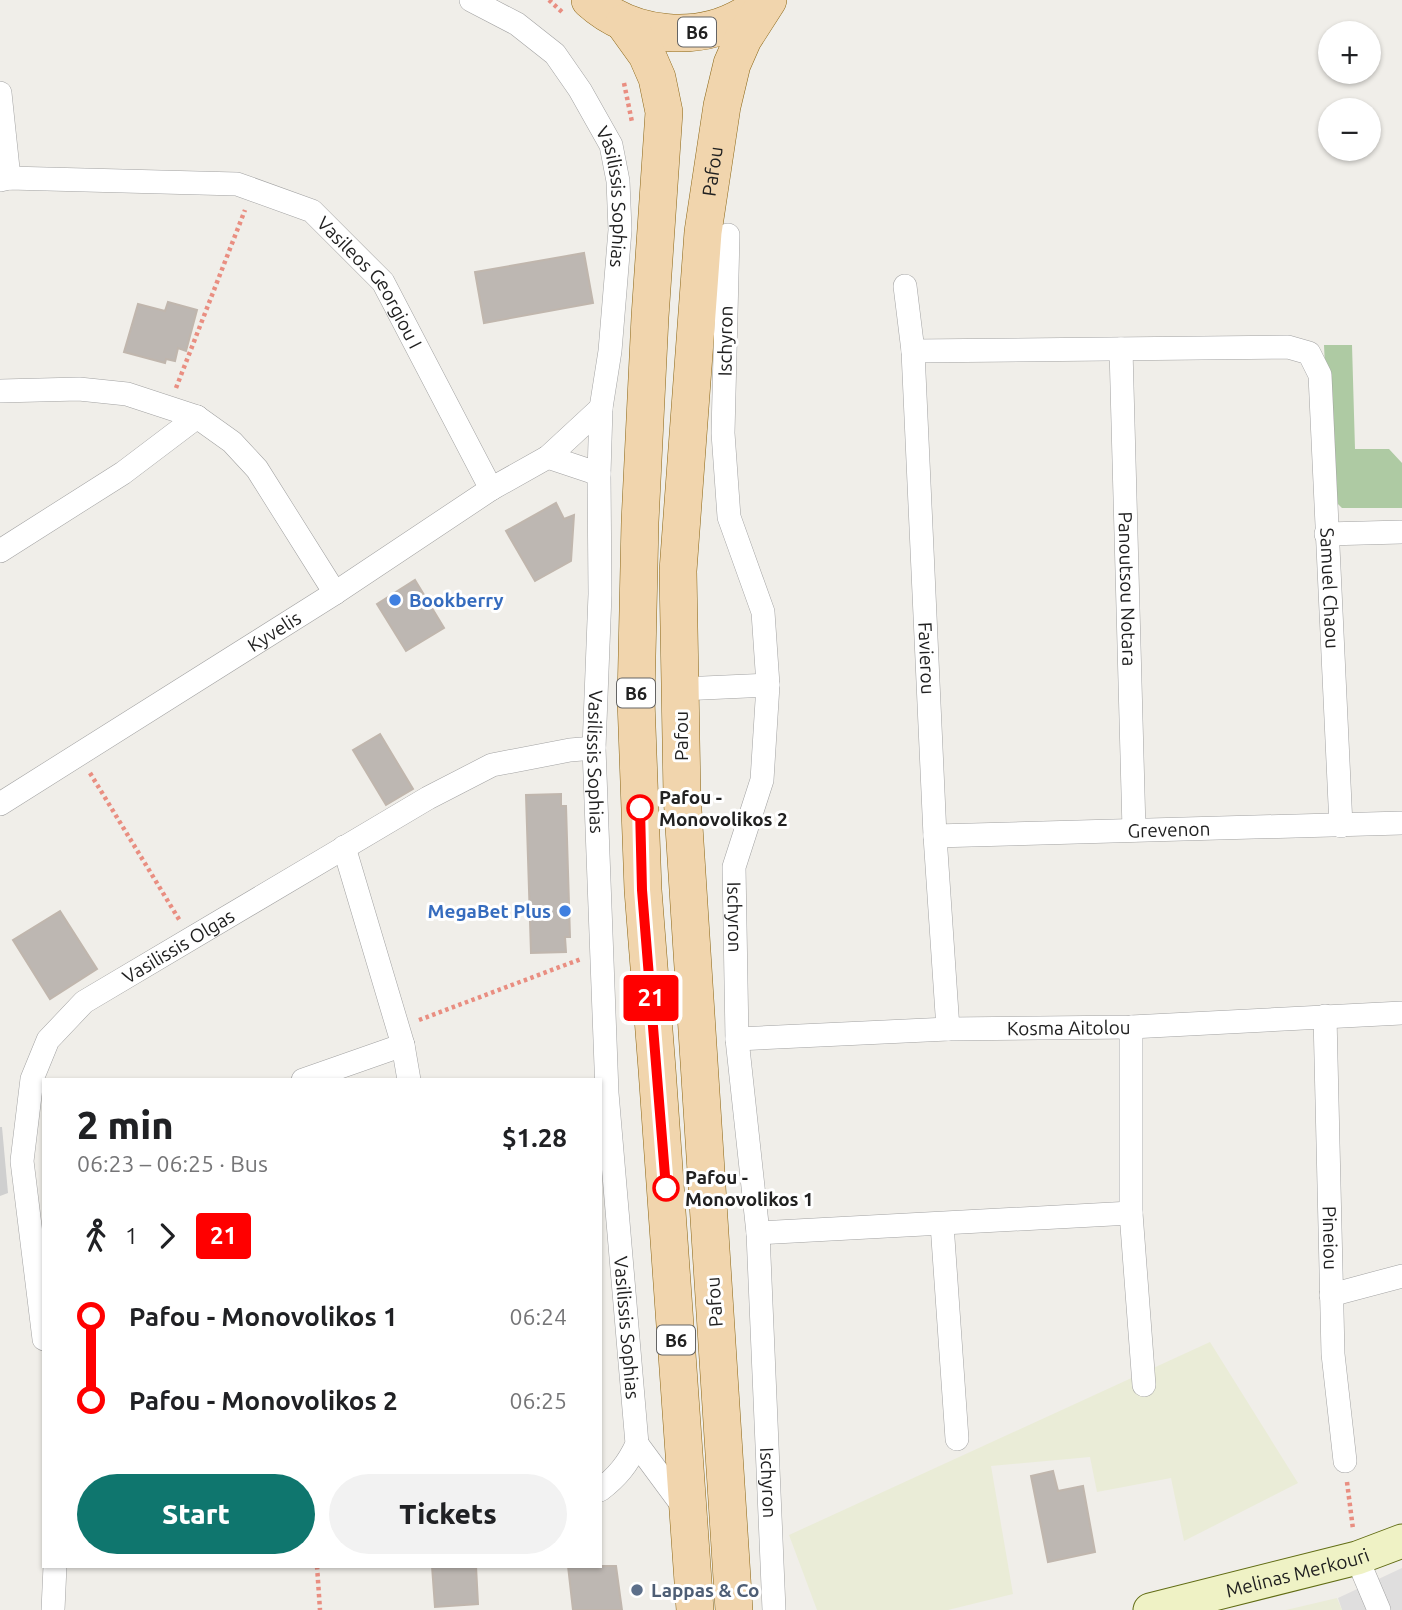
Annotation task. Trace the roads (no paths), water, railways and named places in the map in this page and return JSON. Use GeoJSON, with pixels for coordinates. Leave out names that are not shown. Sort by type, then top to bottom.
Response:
{"type":"FeatureCollection","features":[{"type":"Feature","properties":{"kind":"main road","name":"B6"},"geometry":{"type":"LineString","coordinates":[[590,0],[624,23],[654,32],[686,34],[717,28],[746,15],[766,0]]}},
{"type":"Feature","properties":{"kind":"main road","name":"Pafou"},"geometry":{"type":"LineString","coordinates":[[734,1610],[681,795],[678,571],[703,232],[722,106],[743,39],[766,0]]}},
{"type":"Feature","properties":{"kind":"main road","name":"B6"},"geometry":{"type":"LineString","coordinates":[[624,23],[647,55],[657,78],[664,112],[639,535],[636,699],[642,890],[695,1610]]}},
{"type":"Feature","properties":{"kind":"main road","name":"Melinas Merkouri"},"geometry":{"type":"LineString","coordinates":[[1150,1610],[1357,1558],[1402,1541]]}},
{"type":"Feature","properties":{"kind":"street","name":"Vasilissis Sophias"},"geometry":{"type":"LineString","coordinates":[[471,0],[517,24],[555,54],[580,90],[611,145],[618,181],[620,230],[610,351],[601,408],[598,474],[600,594],[594,748],[607,1093],[637,1444]]}},
{"type":"Feature","properties":{"kind":"street"},"geometry":{"type":"LineString","coordinates":[[0,93],[4,179]]}},
{"type":"Feature","properties":{"kind":"street","name":"Vasileos Georgiou I"},"geometry":{"type":"LineString","coordinates":[[4,179],[237,184],[312,211],[383,282],[491,489]]}},
{"type":"Feature","properties":{"kind":"street","name":"Ischyron"},"geometry":{"type":"LineString","coordinates":[[728,235],[723,433],[729,517],[763,612],[768,685],[762,780],[734,867],[737,1039],[758,1233],[774,1610]]}},
{"type":"Feature","properties":{"kind":"street","name":"Favierou"},"geometry":{"type":"LineString","coordinates":[[905,286],[913,351],[935,836],[948,1029]]}},
{"type":"Feature","properties":{"kind":"street"},"geometry":{"type":"LineString","coordinates":[[610,351],[650,317]]}},
{"type":"Feature","properties":{"kind":"street","name":"Samuel Chaou"},"geometry":{"type":"LineString","coordinates":[[1121,349],[1288,347],[1309,353],[1320,375],[1341,826]]}},
{"type":"Feature","properties":{"kind":"street"},"geometry":{"type":"LineString","coordinates":[[913,351],[1121,349]]}},
{"type":"Feature","properties":{"kind":"street","name":"Panoutsou Notara"},"geometry":{"type":"LineString","coordinates":[[1121,349],[1134,830]]}},
{"type":"Feature","properties":{"kind":"street"},"geometry":{"type":"LineString","coordinates":[[0,391],[79,388],[127,394],[197,417],[232,442],[257,469],[335,593]]}},
{"type":"Feature","properties":{"kind":"street","name":"Kyvelis"},"geometry":{"type":"LineString","coordinates":[[0,804],[335,593],[491,489],[548,457],[601,408]]}},
{"type":"Feature","properties":{"kind":"street"},"geometry":{"type":"LineString","coordinates":[[0,551],[123,473],[197,417]]}},
{"type":"Feature","properties":{"kind":"street"},"geometry":{"type":"LineString","coordinates":[[548,457],[598,474]]}},
{"type":"Feature","properties":{"kind":"street"},"geometry":{"type":"LineString","coordinates":[[1326,534],[1402,532]]}},
{"type":"Feature","properties":{"kind":"street"},"geometry":{"type":"LineString","coordinates":[[681,689],[768,685]]}},
{"type":"Feature","properties":{"kind":"street","name":"Vasilissis Olgas"},"geometry":{"type":"LineString","coordinates":[[42,1323],[22,1161],[32,1079],[48,1040],[84,1002],[344,847],[492,765],[594,748]]}},
{"type":"Feature","properties":{"kind":"street","name":"Grevenon"},"geometry":{"type":"LineString","coordinates":[[935,836],[1402,823]]}},
{"type":"Feature","properties":{"kind":"street"},"geometry":{"type":"LineString","coordinates":[[344,847],[401,1036],[409,1078]]}},
{"type":"Feature","properties":{"kind":"street","name":"Kosma Aitolou"},"geometry":{"type":"LineString","coordinates":[[737,1039],[948,1029],[1132,1027],[1402,1013]]}},
{"type":"Feature","properties":{"kind":"street","name":"Pineiou"},"geometry":{"type":"LineString","coordinates":[[1325,1016],[1333,1354],[1345,1461]]}},
{"type":"Feature","properties":{"kind":"street"},"geometry":{"type":"LineString","coordinates":[[1132,1027],[1131,1213],[1144,1385]]}},
{"type":"Feature","properties":{"kind":"street"},"geometry":{"type":"LineString","coordinates":[[307,1078],[401,1036]]}},
{"type":"Feature","properties":{"kind":"street"},"geometry":{"type":"LineString","coordinates":[[758,1233],[1131,1213]]}},
{"type":"Feature","properties":{"kind":"street"},"geometry":{"type":"LineString","coordinates":[[942,1224],[957,1439]]}},
{"type":"Feature","properties":{"kind":"street"},"geometry":{"type":"LineString","coordinates":[[1331,1295],[1402,1276]]}},
{"type":"Feature","properties":{"kind":"street"},"geometry":{"type":"LineString","coordinates":[[602,1488],[618,1475],[637,1444],[688,1514]]}},
{"type":"Feature","properties":{"kind":"street"},"geometry":{"type":"LineString","coordinates":[[1357,1558],[1379,1610]]}},
{"type":"Feature","properties":{"kind":"street"},"geometry":{"type":"LineString","coordinates":[[53,1610],[55,1568]]}},
{"type":"Feature","properties":{"kind":"place","name":"Bookberry"},"geometry":{"type":"Point","coordinates":[395,600]}},
{"type":"Feature","properties":{"kind":"place","name":"Pafou - Monovolikos 2"},"geometry":{"type":"Point","coordinates":[640,808]}},
{"type":"Feature","properties":{"kind":"place","name":"MegaBet Plus"},"geometry":{"type":"Point","coordinates":[565,911]}},
{"type":"Feature","properties":{"kind":"place","name":"Pafou - Monovolikos 1"},"geometry":{"type":"Point","coordinates":[666,1188]}},
{"type":"Feature","properties":{"kind":"place","name":"Lappas & Co"},"geometry":{"type":"Point","coordinates":[637,1590]}}]}
